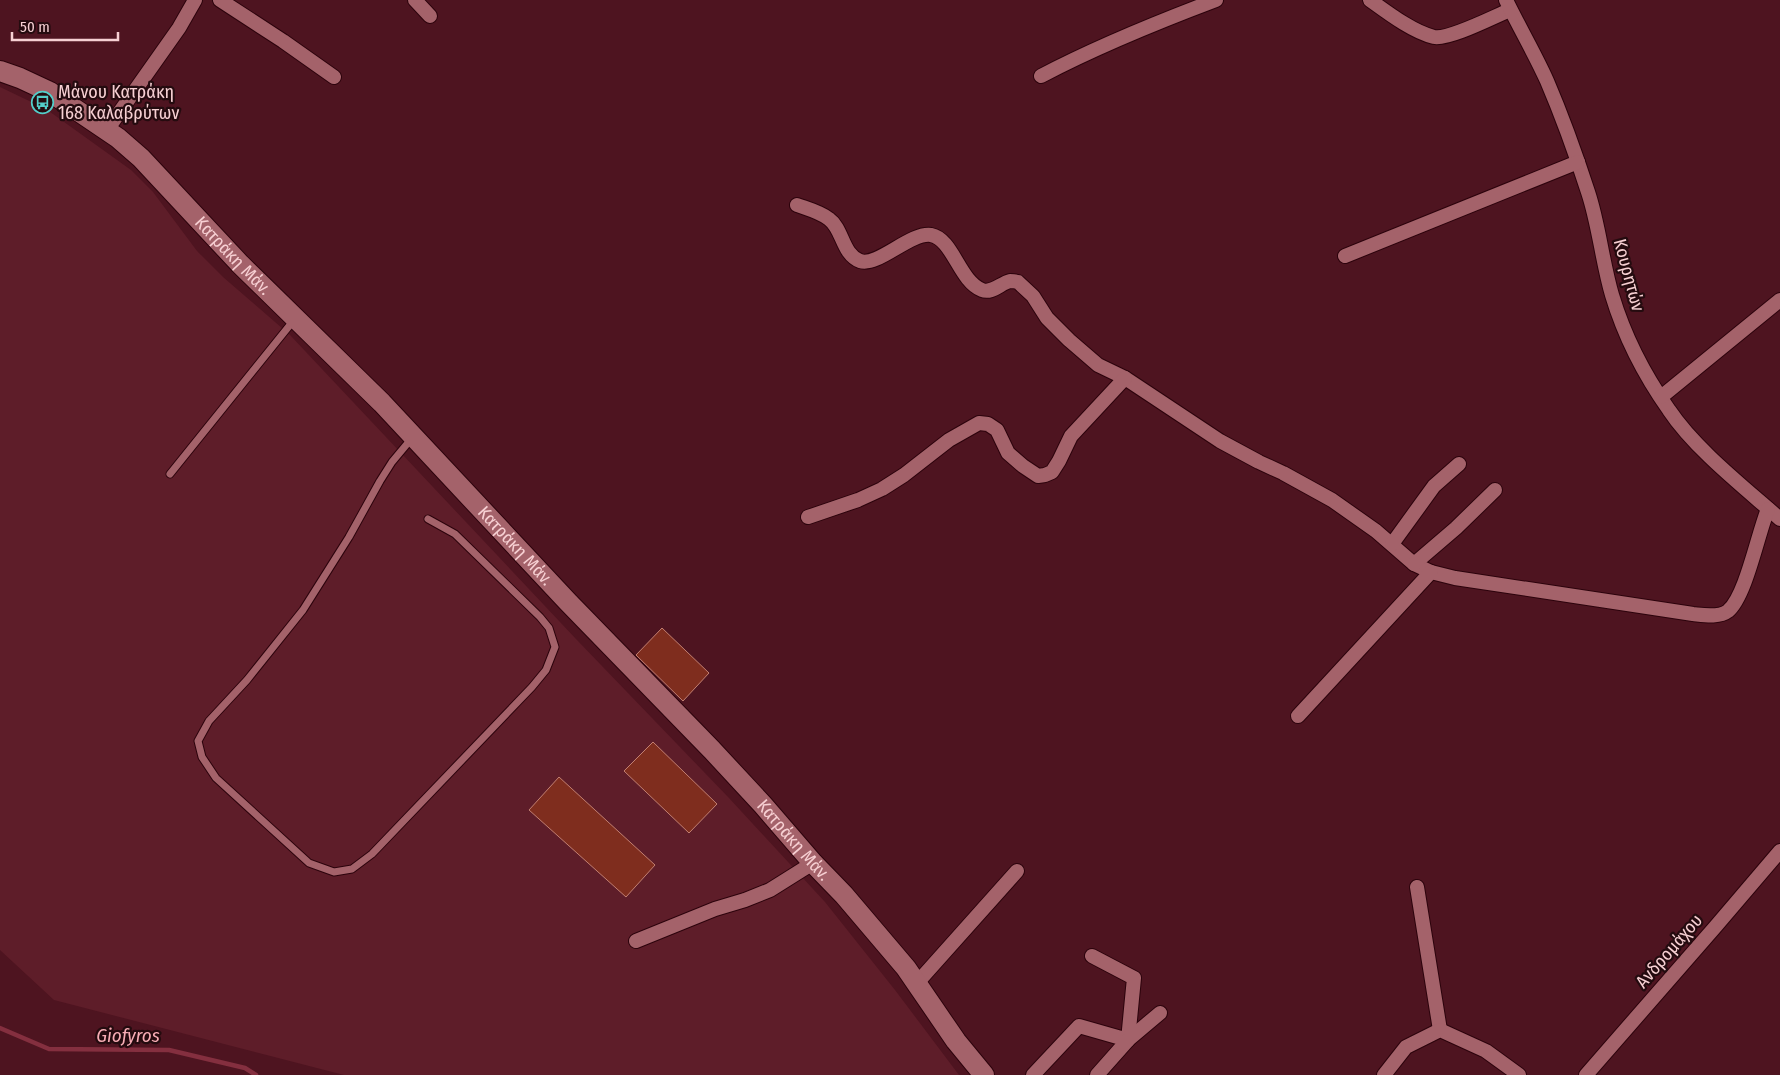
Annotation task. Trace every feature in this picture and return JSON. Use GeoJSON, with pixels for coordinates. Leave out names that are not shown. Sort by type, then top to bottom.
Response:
{"type":"FeatureCollection","features":[{"type":"Feature","properties":{"kind":"street"},"geometry":{"type":"LineString","coordinates":[[107,130],[195,0]]}},
{"type":"Feature","properties":{"kind":"street"},"geometry":{"type":"LineString","coordinates":[[220,0],[334,77]]}},
{"type":"Feature","properties":{"kind":"street"},"geometry":{"type":"LineString","coordinates":[[415,0],[430,16]]}},
{"type":"Feature","properties":{"kind":"street"},"geometry":{"type":"LineString","coordinates":[[1041,76],[1146,26],[1216,0]]}},
{"type":"Feature","properties":{"kind":"street"},"geometry":{"type":"LineString","coordinates":[[1370,0],[1400,21],[1436,38],[1449,36],[1508,5]]}},
{"type":"Feature","properties":{"kind":"street","name":"Κουρητών"},"geometry":{"type":"LineString","coordinates":[[1508,5],[1547,81],[1578,162],[1593,208],[1608,278],[1627,334],[1670,412],[1698,443],[1780,519]]}},
{"type":"Feature","properties":{"kind":"street","name":"Κατράκη Μάν."},"geometry":{"type":"LineString","coordinates":[[0,71],[50,92],[107,130],[141,158],[214,237],[382,403],[568,602],[725,764],[813,864],[844,895],[917,983],[956,1041],[984,1075]]}},
{"type":"Feature","properties":{"kind":"street"},"geometry":{"type":"LineString","coordinates":[[1345,256],[1578,162]]}},
{"type":"Feature","properties":{"kind":"street"},"geometry":{"type":"LineString","coordinates":[[797,205],[830,219],[836,226],[852,256],[859,260],[871,261],[925,235],[937,237],[968,280],[982,290],[988,291],[1009,281],[1018,282],[1033,296],[1048,318],[1069,340],[1098,365],[1125,378],[1220,441],[1332,500],[1392,544],[1414,564],[1431,572],[1455,578],[1693,614],[1723,613],[1733,605],[1739,595],[1768,509]]}},
{"type":"Feature","properties":{"kind":"street"},"geometry":{"type":"LineString","coordinates":[[1661,398],[1780,300]]}},
{"type":"Feature","properties":{"kind":"street"},"geometry":{"type":"LineString","coordinates":[[808,517],[882,489],[904,475],[949,440],[979,423],[988,424],[997,430],[1008,453],[1022,466],[1038,476],[1046,475],[1052,472],[1071,436],[1125,378]]}},
{"type":"Feature","properties":{"kind":"street"},"geometry":{"type":"LineString","coordinates":[[1392,544],[1434,486],[1459,464]]}},
{"type":"Feature","properties":{"kind":"street"},"geometry":{"type":"LineString","coordinates":[[1414,564],[1462,523],[1495,490]]}},
{"type":"Feature","properties":{"kind":"street"},"geometry":{"type":"LineString","coordinates":[[1298,716],[1431,572]]}},
{"type":"Feature","properties":{"kind":"street","name":"Ανδρομάχου"},"geometry":{"type":"LineString","coordinates":[[1586,1075],[1780,850]]}},
{"type":"Feature","properties":{"kind":"street"},"geometry":{"type":"LineString","coordinates":[[636,941],[715,909],[770,890],[813,864]]}},
{"type":"Feature","properties":{"kind":"street"},"geometry":{"type":"LineString","coordinates":[[917,983],[1017,871]]}},
{"type":"Feature","properties":{"kind":"street"},"geometry":{"type":"LineString","coordinates":[[1417,887],[1440,1030]]}},
{"type":"Feature","properties":{"kind":"street"},"geometry":{"type":"LineString","coordinates":[[1092,956],[1134,978],[1128,1040]]}},
{"type":"Feature","properties":{"kind":"street"},"geometry":{"type":"LineString","coordinates":[[1097,1075],[1128,1040],[1160,1013]]}},
{"type":"Feature","properties":{"kind":"street"},"geometry":{"type":"LineString","coordinates":[[1032,1075],[1079,1026],[1128,1040]]}},
{"type":"Feature","properties":{"kind":"street"},"geometry":{"type":"LineString","coordinates":[[1384,1075],[1406,1047],[1440,1030]]}},
{"type":"Feature","properties":{"kind":"street"},"geometry":{"type":"LineString","coordinates":[[1440,1030],[1486,1051],[1519,1075]]}},
{"type":"Feature","properties":{"kind":"lane"},"geometry":{"type":"LineString","coordinates":[[170,474],[296,317]]}},
{"type":"Feature","properties":{"kind":"lane"},"geometry":{"type":"LineString","coordinates":[[414,436],[392,462],[380,480],[349,537],[304,610],[247,680],[209,721],[198,741],[202,757],[216,778],[309,863],[334,872],[352,869],[372,854],[532,687],[546,670],[555,647],[549,628],[540,617],[455,534],[428,519]]}},
{"type":"Feature","properties":{"kind":"shaded area"},"geometry":{"type":"Polygon","coordinates":[[[0,87],[46,109],[131,170],[153,192],[197,251],[223,277],[290,335],[576,639],[729,798],[825,902],[959,1075],[344,1075],[54,1000],[0,950],[0,87]]]}},
{"type":"Feature","properties":{"kind":"building"},"geometry":{"type":"Polygon","coordinates":[[[662,628],[709,673],[683,701],[636,655],[662,628]]]}},
{"type":"Feature","properties":{"kind":"building"},"geometry":{"type":"Polygon","coordinates":[[[653,742],[717,804],[689,833],[624,771],[653,742]]]}},
{"type":"Feature","properties":{"kind":"building"},"geometry":{"type":"Polygon","coordinates":[[[559,777],[655,865],[626,897],[529,810],[559,777]]]}},
{"type":"Feature","properties":{"kind":"waterway","name":"Giofyros"},"geometry":{"type":"LineString","coordinates":[[0,1028],[49,1049],[169,1050],[245,1068],[256,1075]]}},
{"type":"Feature","properties":{"kind":"place","name":"Μάνου Κατράκη 168 Καλαβρύτων"},"geometry":{"type":"Point","coordinates":[42,102]}}]}
